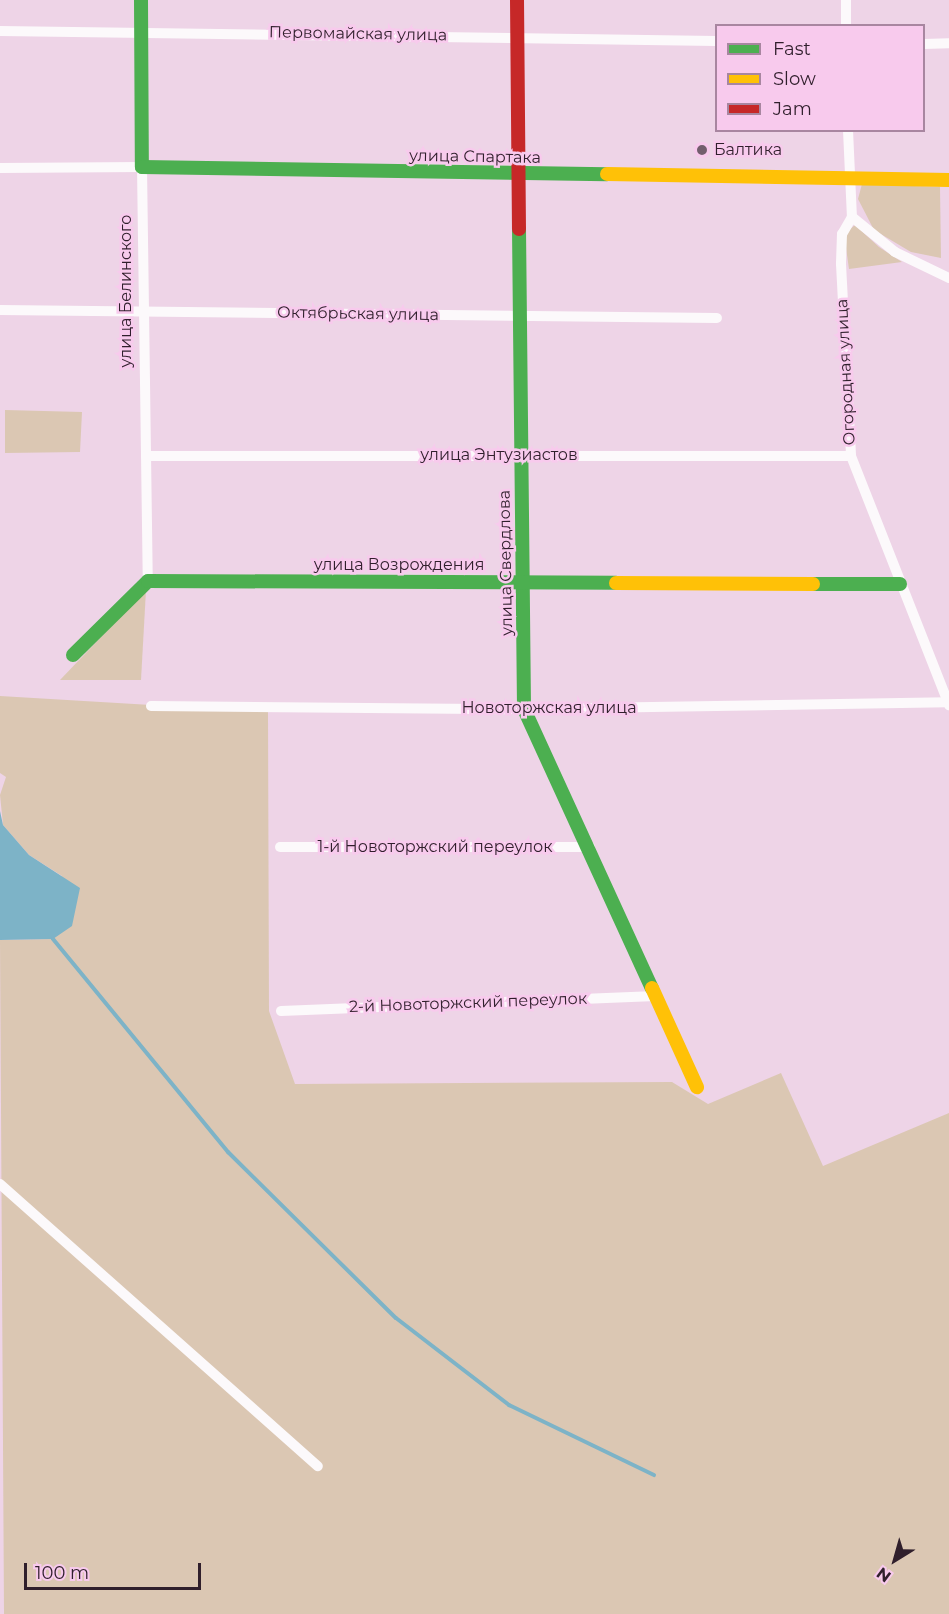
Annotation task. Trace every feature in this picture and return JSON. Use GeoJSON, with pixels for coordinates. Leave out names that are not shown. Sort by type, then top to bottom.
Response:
{"type":"FeatureCollection","features":[{"type":"Feature","properties":{"kind":"street","name":"улица Белинского"},"geometry":{"type":"LineString","coordinates":[[141,0],[148,581]]}},
{"type":"Feature","properties":{"kind":"street","name":"улица Свердлова"},"geometry":{"type":"LineString","coordinates":[[517,0],[524,709],[590,847],[697,1087]]}},
{"type":"Feature","properties":{"kind":"street"},"geometry":{"type":"LineString","coordinates":[[846,0],[846,24]]}},
{"type":"Feature","properties":{"kind":"street","name":"Первомайская улица"},"geometry":{"type":"LineString","coordinates":[[0,31],[518,36],[715,41]]}},
{"type":"Feature","properties":{"kind":"street"},"geometry":{"type":"LineString","coordinates":[[925,44],[949,43]]}},
{"type":"Feature","properties":{"kind":"street","name":"Огородная улица"},"geometry":{"type":"LineString","coordinates":[[848,132],[852,217],[842,234],[841,264],[851,456],[948,704]]}},
{"type":"Feature","properties":{"kind":"street","name":"улица Спартака"},"geometry":{"type":"LineString","coordinates":[[0,168],[142,166],[949,180]]}},
{"type":"Feature","properties":{"kind":"street"},"geometry":{"type":"LineString","coordinates":[[852,217],[895,252],[949,278]]}},
{"type":"Feature","properties":{"kind":"street","name":"Октябрьская улица"},"geometry":{"type":"LineString","coordinates":[[0,310],[717,318]]}},
{"type":"Feature","properties":{"kind":"street","name":"улица Энтузиастов"},"geometry":{"type":"LineString","coordinates":[[146,456],[521,454],[851,456]]}},
{"type":"Feature","properties":{"kind":"street"},"geometry":{"type":"LineString","coordinates":[[73,655],[148,581]]}},
{"type":"Feature","properties":{"kind":"street","name":"улица Возрождения"},"geometry":{"type":"LineString","coordinates":[[148,581],[900,584]]}},
{"type":"Feature","properties":{"kind":"street","name":"Новоторжская улица"},"geometry":{"type":"LineString","coordinates":[[151,706],[524,709],[948,704]]}},
{"type":"Feature","properties":{"kind":"street","name":"1-й Новоторжский переулок"},"geometry":{"type":"LineString","coordinates":[[280,847],[590,847]]}},
{"type":"Feature","properties":{"kind":"street","name":"2-й Новоторжский переулок"},"geometry":{"type":"LineString","coordinates":[[281,1011],[656,996]]}},
{"type":"Feature","properties":{"kind":"street"},"geometry":{"type":"LineString","coordinates":[[0,1184],[318,1466]]}},
{"type":"Feature","properties":{"kind":"shaded area"},"geometry":{"type":"Polygon","coordinates":[[[862,184],[940,187],[941,258],[911,252],[874,230],[858,199],[862,184]]]}},
{"type":"Feature","properties":{"kind":"shaded area"},"geometry":{"type":"Polygon","coordinates":[[[855,225],[879,247],[902,262],[849,269],[844,234],[855,225]]]}},
{"type":"Feature","properties":{"kind":"shaded area"},"geometry":{"type":"Polygon","coordinates":[[[5,410],[82,412],[80,452],[5,453],[5,410]]]}},
{"type":"Feature","properties":{"kind":"shaded area"},"geometry":{"type":"Polygon","coordinates":[[[146,590],[141,680],[60,680],[146,590]]]}},
{"type":"Feature","properties":{"kind":"shaded area"},"geometry":{"type":"Polygon","coordinates":[[[0,696],[268,712],[269,1011],[295,1084],[672,1082],[708,1104],[781,1073],[823,1166],[949,1113],[949,1614],[4,1614],[0,940],[53,939],[62,876],[29,855],[3,825],[0,795],[6,777],[0,773],[0,696]]]}},
{"type":"Feature","properties":{"kind":"water"},"geometry":{"type":"Polygon","coordinates":[[[0,811],[3,825],[29,855],[80,888],[72,926],[53,939],[0,940],[0,811]]]}},
{"type":"Feature","properties":{"kind":"waterway"},"geometry":{"type":"LineString","coordinates":[[53,939],[228,1152],[396,1318],[509,1405],[654,1475]]}},
{"type":"Feature","properties":{"kind":"traffic: fast"},"geometry":{"type":"LineString","coordinates":[[141,0],[142,167],[607,174]]}},
{"type":"Feature","properties":{"kind":"traffic: fast"},"geometry":{"type":"LineString","coordinates":[[519,229],[524,709],[652,988]]}},
{"type":"Feature","properties":{"kind":"traffic: fast"},"geometry":{"type":"LineString","coordinates":[[73,655],[148,581],[616,583]]}},
{"type":"Feature","properties":{"kind":"traffic: fast"},"geometry":{"type":"LineString","coordinates":[[813,584],[900,584]]}},
{"type":"Feature","properties":{"kind":"traffic: slow"},"geometry":{"type":"LineString","coordinates":[[607,174],[949,180]]}},
{"type":"Feature","properties":{"kind":"traffic: slow"},"geometry":{"type":"LineString","coordinates":[[616,583],[813,584]]}},
{"type":"Feature","properties":{"kind":"traffic: slow"},"geometry":{"type":"LineString","coordinates":[[652,988],[697,1087]]}},
{"type":"Feature","properties":{"kind":"traffic: jam"},"geometry":{"type":"LineString","coordinates":[[517,0],[519,229]]}},
{"type":"Feature","properties":{"kind":"place","name":"Балтика"},"geometry":{"type":"Point","coordinates":[702,150]}}]}
